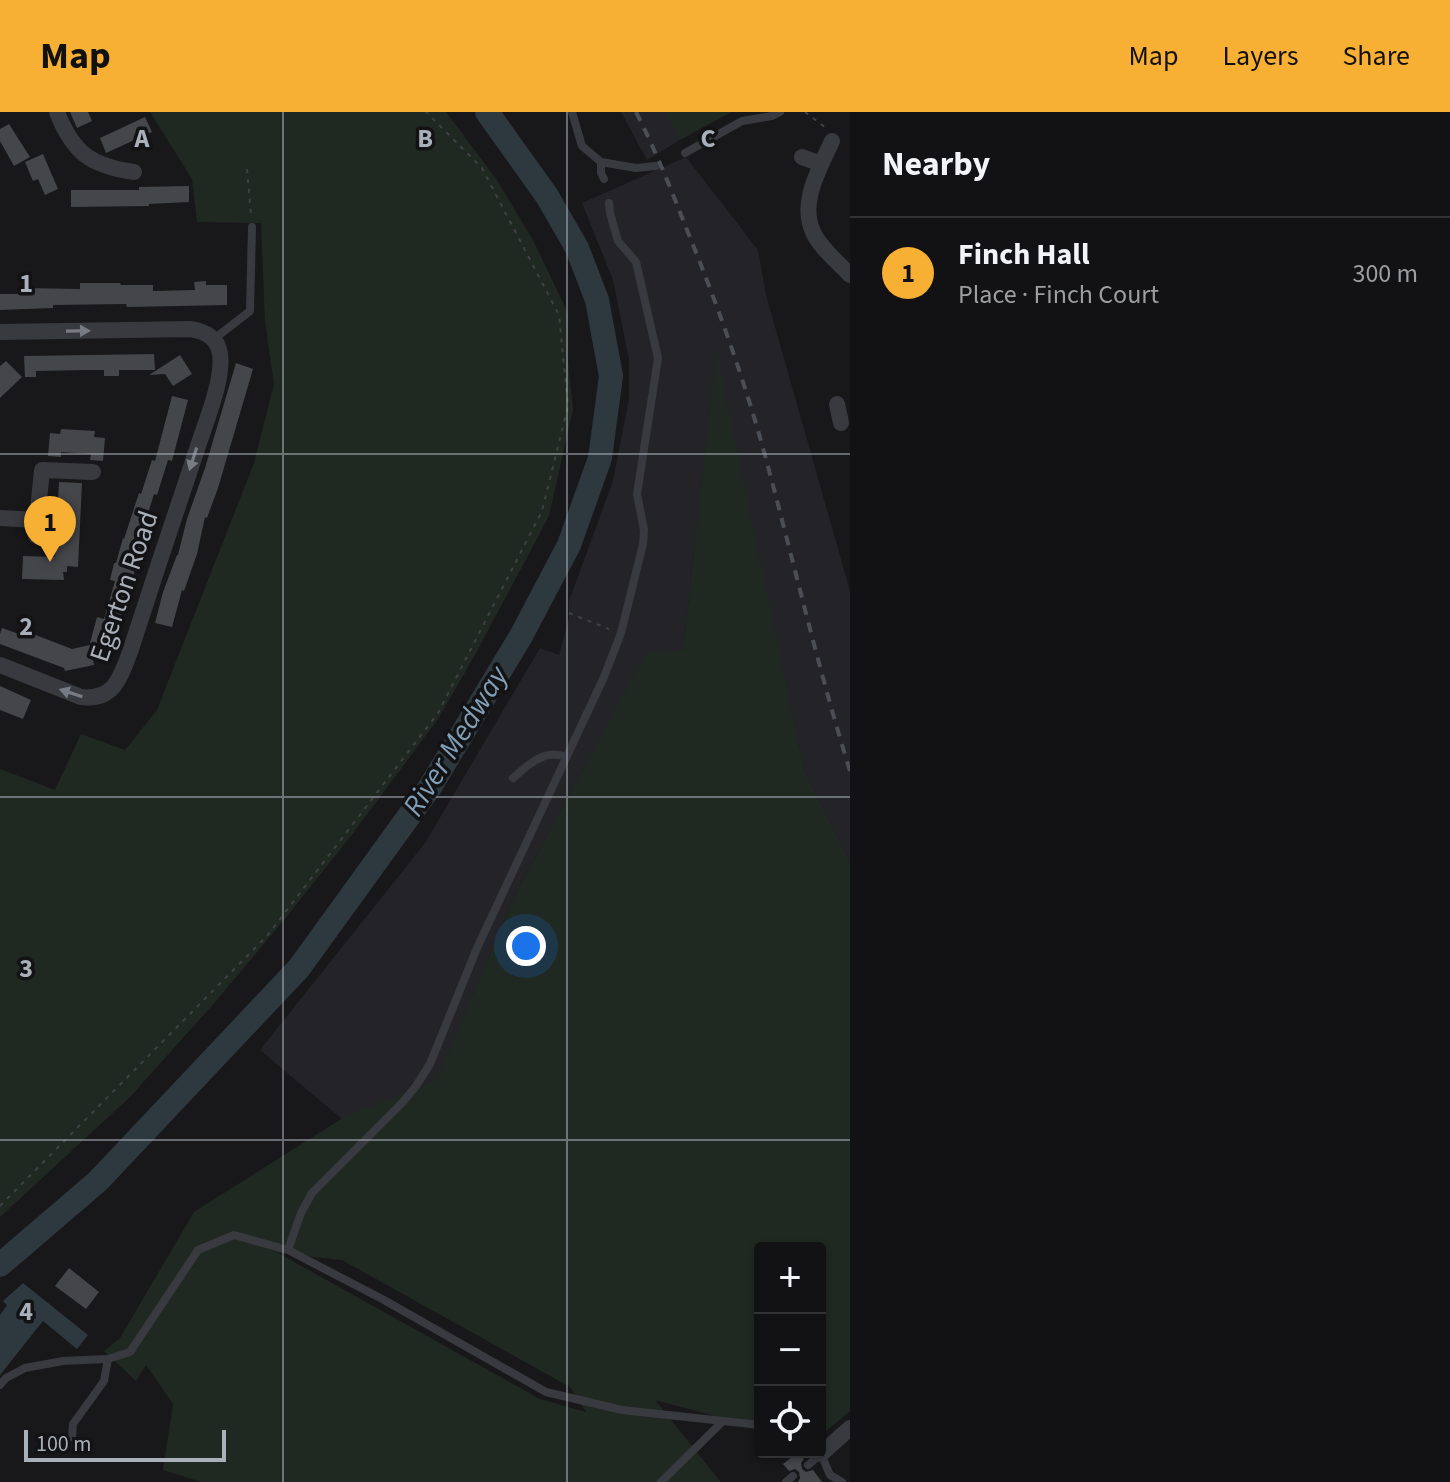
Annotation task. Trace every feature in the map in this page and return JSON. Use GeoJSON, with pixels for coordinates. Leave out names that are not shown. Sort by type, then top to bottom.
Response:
{"type":"FeatureCollection","features":[{"type":"Feature","properties":{"kind":"street"},"geometry":{"type":"LineString","coordinates":[[57,112],[63,128],[83,155],[112,169],[134,172]]}},
{"type":"Feature","properties":{"kind":"street"},"geometry":{"type":"LineString","coordinates":[[832,141],[811,190],[812,231],[850,275]]}},
{"type":"Feature","properties":{"kind":"street"},"geometry":{"type":"LineString","coordinates":[[802,157],[821,164]]}},
{"type":"Feature","properties":{"kind":"street"},"geometry":{"type":"LineString","coordinates":[[0,332],[190,329],[214,339]]}},
{"type":"Feature","properties":{"kind":"street","name":"Egerton Road"},"geometry":{"type":"LineString","coordinates":[[0,665],[81,697],[101,696],[116,683],[130,652],[217,385],[221,357],[214,339]]}},
{"type":"Feature","properties":{"kind":"street"},"geometry":{"type":"LineString","coordinates":[[0,518],[37,528],[42,470],[93,472]]}},
{"type":"Feature","properties":{"kind":"street"},"geometry":{"type":"LineString","coordinates":[[826,1448],[850,1428]]}},
{"type":"Feature","properties":{"kind":"lane"},"geometry":{"type":"LineString","coordinates":[[572,112],[582,146],[601,162],[636,168],[656,166]]}},
{"type":"Feature","properties":{"kind":"lane"},"geometry":{"type":"LineString","coordinates":[[685,153],[742,121],[780,112]]}},
{"type":"Feature","properties":{"kind":"lane"},"geometry":{"type":"LineString","coordinates":[[601,162],[604,179]]}},
{"type":"Feature","properties":{"kind":"lane"},"geometry":{"type":"LineString","coordinates":[[288,1250],[312,1193],[402,1103],[430,1064],[477,948],[604,677],[621,633],[644,535],[637,494],[658,358],[636,262],[618,241],[609,203]]}},
{"type":"Feature","properties":{"kind":"lane"},"geometry":{"type":"LineString","coordinates":[[214,339],[250,311],[252,227]]}},
{"type":"Feature","properties":{"kind":"lane"},"geometry":{"type":"LineString","coordinates":[[513,778],[535,760],[547,755],[566,757]]}},
{"type":"Feature","properties":{"kind":"lane"},"geometry":{"type":"LineString","coordinates":[[0,1385],[6,1378],[25,1368],[63,1361],[108,1359],[130,1352],[198,1250],[234,1235],[288,1250],[384,1300],[546,1392],[622,1410],[754,1425]]}},
{"type":"Feature","properties":{"kind":"lane"},"geometry":{"type":"LineString","coordinates":[[72,1437],[73,1424],[104,1381],[108,1359]]}},
{"type":"Feature","properties":{"kind":"lane"},"geometry":{"type":"LineString","coordinates":[[661,1482],[722,1422]]}},
{"type":"Feature","properties":{"kind":"lane"},"geometry":{"type":"LineString","coordinates":[[816,1458],[830,1475],[842,1482]]}},
{"type":"Feature","properties":{"kind":"path"},"geometry":{"type":"LineString","coordinates":[[0,1206],[267,936],[438,713],[542,511],[568,406],[559,315],[482,168],[426,112]]}},
{"type":"Feature","properties":{"kind":"path"},"geometry":{"type":"LineString","coordinates":[[805,112],[825,126],[832,141]]}},
{"type":"Feature","properties":{"kind":"path"},"geometry":{"type":"LineString","coordinates":[[247,169],[252,227]]}},
{"type":"Feature","properties":{"kind":"path"},"geometry":{"type":"LineString","coordinates":[[569,613],[621,633]]}},
{"type":"Feature","properties":{"kind":"shaded area"},"geometry":{"type":"Polygon","coordinates":[[[150,112],[446,112],[497,180],[533,240],[568,313],[568,362],[573,409],[549,516],[438,719],[354,832],[217,1000],[130,1097],[0,1217],[0,769],[55,790],[81,734],[125,750],[157,710],[254,463],[274,384],[265,322],[261,223],[197,222],[192,179],[150,112]]]}},
{"type":"Feature","properties":{"kind":"shaded area"},"geometry":{"type":"Polygon","coordinates":[[[621,112],[668,112],[680,140],[647,160],[621,112]]]}},
{"type":"Feature","properties":{"kind":"shaded area"},"geometry":{"type":"Polygon","coordinates":[[[666,112],[731,112],[680,140],[666,112]]]}},
{"type":"Feature","properties":{"kind":"shaded area"},"geometry":{"type":"Polygon","coordinates":[[[686,157],[758,250],[766,295],[850,591],[850,862],[805,772],[716,354],[683,650],[646,654],[517,891],[436,1082],[354,1129],[260,1050],[425,843],[540,648],[559,655],[569,619],[569,601],[613,481],[629,399],[629,359],[613,280],[582,203],[686,157]]]}},
{"type":"Feature","properties":{"kind":"shaded area"},"geometry":{"type":"Polygon","coordinates":[[[716,351],[805,772],[850,862],[850,1411],[826,1431],[826,1242],[754,1242],[754,1426],[655,1400],[721,1482],[201,1482],[163,1470],[173,1404],[146,1365],[136,1381],[104,1351],[120,1338],[194,1212],[346,1116],[436,1081],[517,891],[646,653],[683,650],[716,351]],[[278,1253],[540,1399],[586,1412],[570,1387],[342,1260],[278,1253]]]}},
{"type":"Feature","properties":{"kind":"shaded area"},"geometry":{"type":"Polygon","coordinates":[[[23,1283],[88,1335],[77,1349],[43,1321],[0,1375],[0,1315],[7,1305],[3,1301],[23,1283]]]}},
{"type":"Feature","properties":{"kind":"building"},"geometry":{"type":"Polygon","coordinates":[[[70,112],[88,112],[92,121],[77,128],[70,112]]]}},
{"type":"Feature","properties":{"kind":"building"},"geometry":{"type":"Polygon","coordinates":[[[145,117],[152,132],[106,153],[100,138],[145,117]]]}},
{"type":"Feature","properties":{"kind":"building"},"geometry":{"type":"Polygon","coordinates":[[[9,124],[30,157],[14,166],[0,141],[0,129],[9,124]]]}},
{"type":"Feature","properties":{"kind":"building"},"geometry":{"type":"Polygon","coordinates":[[[43,154],[58,189],[45,195],[38,179],[33,181],[25,162],[43,154]]]}},
{"type":"Feature","properties":{"kind":"building"},"geometry":{"type":"Polygon","coordinates":[[[189,186],[189,202],[71,207],[71,190],[189,186]]]}},
{"type":"Feature","properties":{"kind":"building"},"geometry":{"type":"Polygon","coordinates":[[[206,281],[206,285],[227,285],[227,305],[53,305],[53,308],[0,310],[0,294],[22,294],[22,288],[80,289],[80,283],[120,283],[153,285],[153,291],[195,290],[194,282],[206,281]]]}},
{"type":"Feature","properties":{"kind":"building"},"geometry":{"type":"Polygon","coordinates":[[[154,354],[155,370],[119,370],[119,376],[104,376],[104,370],[36,371],[36,377],[25,377],[24,356],[154,354]]]}},
{"type":"Feature","properties":{"kind":"building"},"geometry":{"type":"Polygon","coordinates":[[[180,355],[192,374],[173,386],[165,374],[149,375],[180,355]]]}},
{"type":"Feature","properties":{"kind":"building"},"geometry":{"type":"Polygon","coordinates":[[[6,361],[22,377],[0,398],[0,366],[6,361]]]}},
{"type":"Feature","properties":{"kind":"building"},"geometry":{"type":"Polygon","coordinates":[[[236,363],[253,369],[218,488],[205,517],[197,554],[182,590],[172,627],[155,623],[178,555],[236,363]]]}},
{"type":"Feature","properties":{"kind":"building"},"geometry":{"type":"Polygon","coordinates":[[[172,396],[188,400],[172,461],[168,460],[157,495],[154,494],[139,543],[142,543],[131,585],[110,649],[90,643],[97,617],[104,619],[115,581],[110,580],[114,563],[152,460],[155,461],[172,396]]]}},
{"type":"Feature","properties":{"kind":"building"},"geometry":{"type":"Polygon","coordinates":[[[61,429],[95,431],[94,437],[105,438],[103,461],[90,460],[91,454],[61,452],[61,457],[48,456],[50,433],[60,434],[61,429]]]}},
{"type":"Feature","properties":{"kind":"building"},"geometry":{"type":"Polygon","coordinates":[[[59,482],[82,483],[78,567],[67,566],[67,572],[63,572],[64,580],[22,579],[23,556],[55,557],[59,482]]]}},
{"type":"Feature","properties":{"kind":"building"},"geometry":{"type":"Polygon","coordinates":[[[2,628],[19,634],[20,629],[72,649],[90,645],[94,665],[65,671],[0,644],[2,628]]]}},
{"type":"Feature","properties":{"kind":"building"},"geometry":{"type":"Polygon","coordinates":[[[0,686],[31,700],[23,719],[0,710],[0,686]]]}},
{"type":"Feature","properties":{"kind":"building"},"geometry":{"type":"Polygon","coordinates":[[[69,1268],[99,1292],[86,1309],[55,1286],[69,1268]]]}},
{"type":"Feature","properties":{"kind":"building"},"geometry":{"type":"Polygon","coordinates":[[[790,1458],[803,1458],[802,1469],[806,1472],[813,1470],[822,1482],[798,1482],[799,1472],[795,1469],[789,1471],[783,1464],[790,1458]]]}},
{"type":"Feature","properties":{"kind":"waterway","name":"River Medway"},"geometry":{"type":"LineString","coordinates":[[0,1265],[98,1181],[299,968],[430,787],[521,636],[569,545],[600,458],[611,376],[597,300],[577,248],[547,196],[487,112]]}},
{"type":"Feature","properties":{"kind":"railway"},"geometry":{"type":"LineString","coordinates":[[636,112],[678,208],[741,376],[850,771]]}},
{"type":"Feature","properties":{"kind":"place","name":"Finch Hall"},"geometry":{"type":"Point","coordinates":[50,562]}}]}
